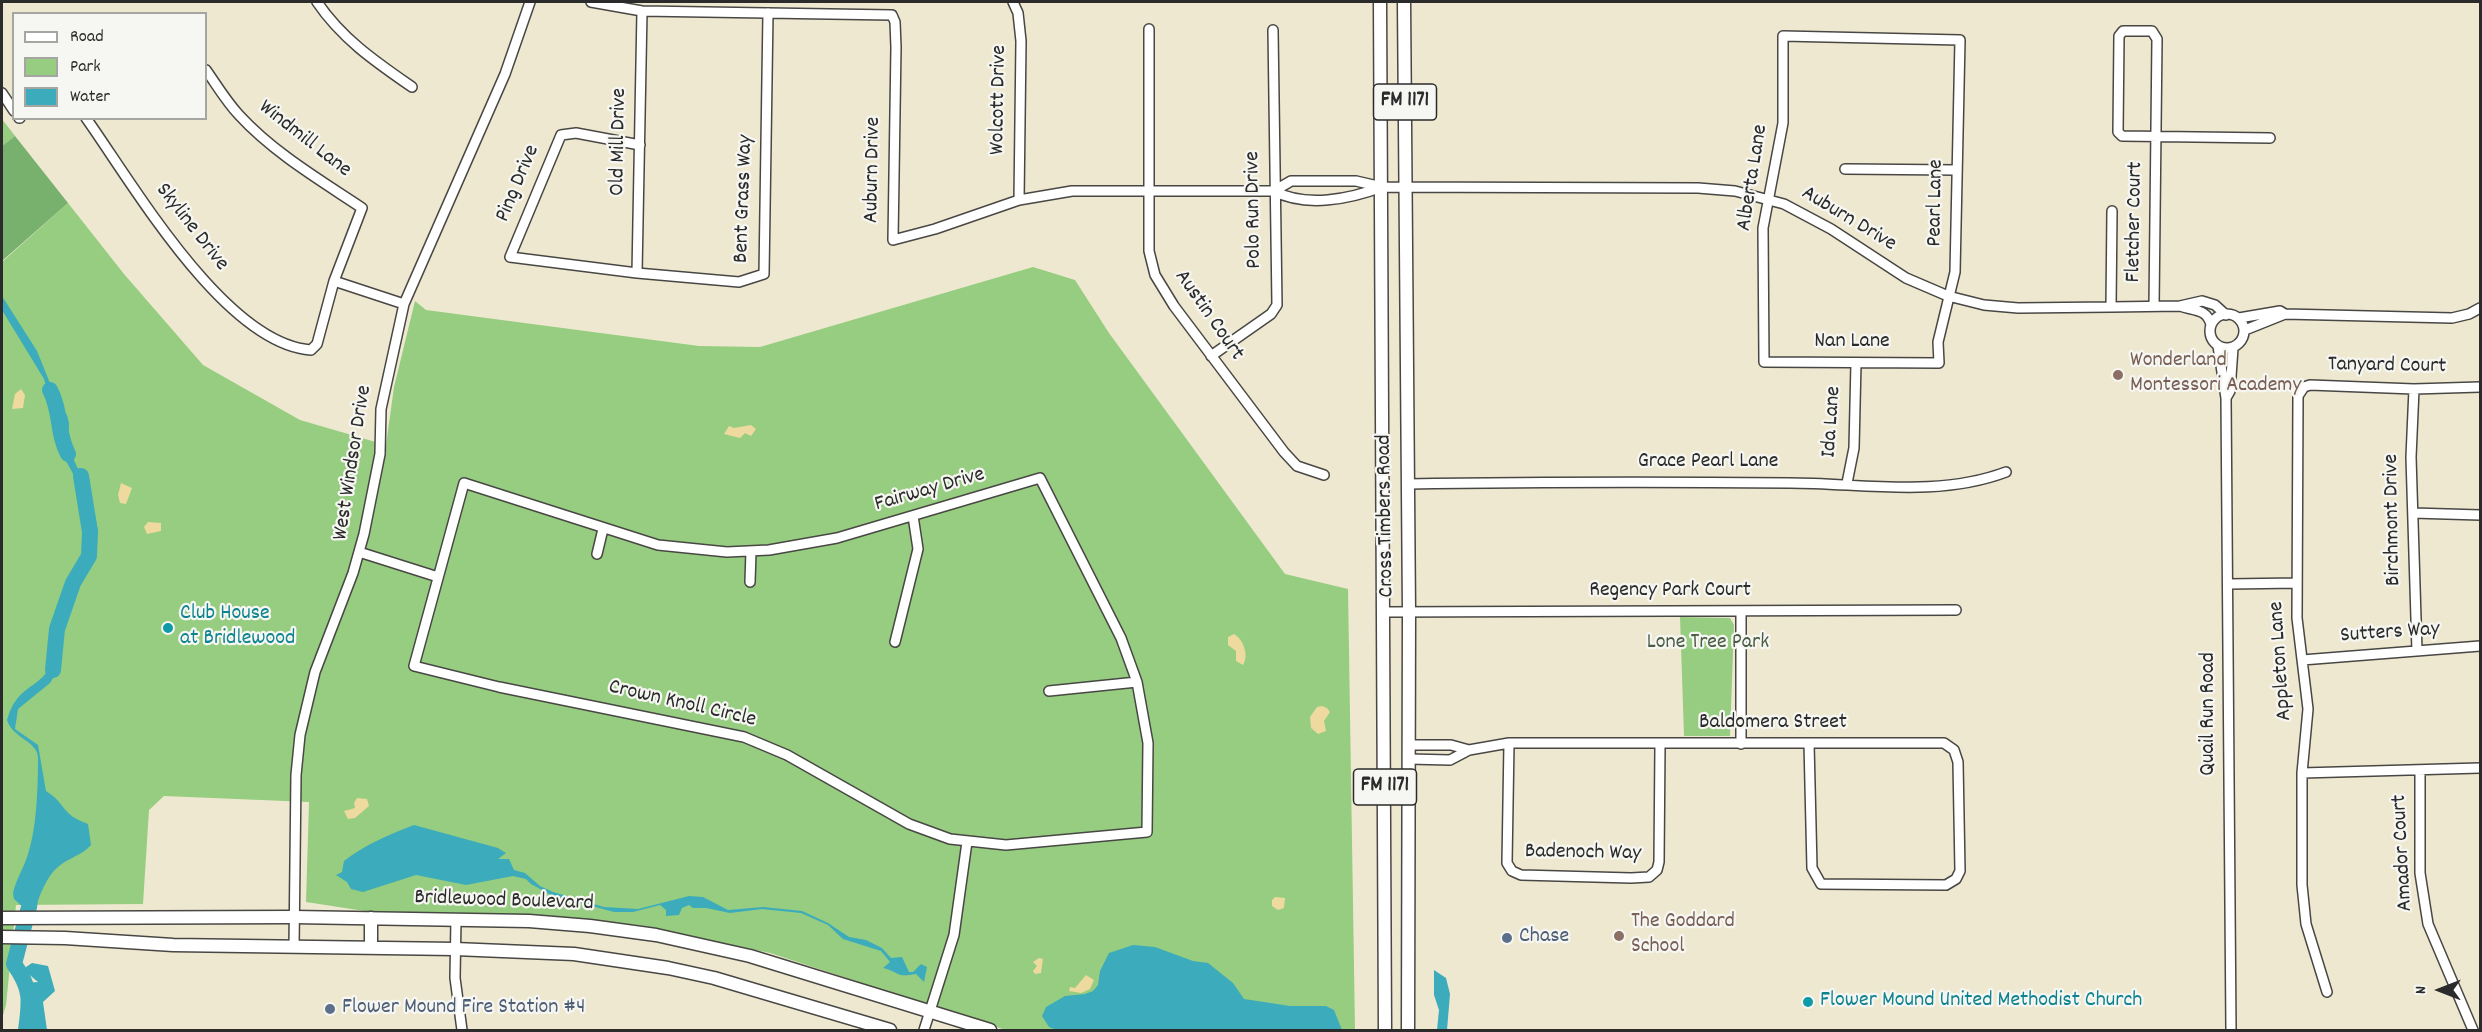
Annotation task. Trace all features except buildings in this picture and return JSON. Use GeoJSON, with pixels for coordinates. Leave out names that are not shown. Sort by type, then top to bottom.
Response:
{"type":"FeatureCollection","features":[{"type":"Feature","properties":{"kind":"main road","name":"Cross Timbers Road"},"geometry":{"type":"LineString","coordinates":[[1380,2],[1385,612],[1384,1030]]}},
{"type":"Feature","properties":{"kind":"main road","name":"Cross Timbers Road"},"geometry":{"type":"LineString","coordinates":[[1404,2],[1409,612],[1408,1030]]}},
{"type":"Feature","properties":{"kind":"main road","name":"Bridlewood Boulevard"},"geometry":{"type":"LineString","coordinates":[[2,918],[294,917],[562,923],[667,938],[750,956],[990,1030]]}},
{"type":"Feature","properties":{"kind":"main road"},"geometry":{"type":"LineString","coordinates":[[371,918],[371,948]]}},
{"type":"Feature","properties":{"kind":"main road"},"geometry":{"type":"LineString","coordinates":[[2,937],[48,937],[134,944],[547,952],[668,968],[768,992],[890,1030]]}},
{"type":"Feature","properties":{"kind":"street"},"geometry":{"type":"LineString","coordinates":[[317,2],[344,36],[359,50],[412,87]]}},
{"type":"Feature","properties":{"kind":"street","name":"West Windsor Drive"},"geometry":{"type":"LineString","coordinates":[[294,947],[296,775],[300,735],[315,672],[359,552],[378,463],[381,409],[404,304],[505,74],[530,2]]}},
{"type":"Feature","properties":{"kind":"street","name":"Auburn Drive"},"geometry":{"type":"LineString","coordinates":[[591,2],[642,11],[892,15],[896,22],[893,240],[1019,200],[1072,191],[1274,191],[1291,182],[1356,181],[1382,187],[1698,188],[1735,191],[1768,199],[1802,213],[1898,273],[1948,296],[2001,307],[2180,306],[2202,301],[2215,305],[2226,315]]}},
{"type":"Feature","properties":{"kind":"street","name":"Wolcott Drive"},"geometry":{"type":"LineString","coordinates":[[1013,2],[1018,13],[1021,41],[1019,200]]}},
{"type":"Feature","properties":{"kind":"street","name":"Old Mill Drive"},"geometry":{"type":"LineString","coordinates":[[637,273],[642,11]]}},
{"type":"Feature","properties":{"kind":"street","name":"Bent Grass Way"},"geometry":{"type":"LineString","coordinates":[[510,257],[637,273],[739,282],[764,274],[768,13]]}},
{"type":"Feature","properties":{"kind":"street","name":"Austin Court"},"geometry":{"type":"LineString","coordinates":[[1149,29],[1149,251],[1155,275],[1174,306],[1290,459],[1297,466],[1324,475]]}},
{"type":"Feature","properties":{"kind":"street","name":"Polo Run Drive"},"geometry":{"type":"LineString","coordinates":[[1211,356],[1271,314],[1276,305],[1273,30]]}},
{"type":"Feature","properties":{"kind":"street","name":"Fletcher Court"},"geometry":{"type":"LineString","coordinates":[[2154,306],[2157,138],[2157,39],[2152,31],[2123,31],[2119,36],[2118,132],[2122,136],[2157,138]]}},
{"type":"Feature","properties":{"kind":"street","name":"Alberta Lane"},"geometry":{"type":"LineString","coordinates":[[1764,362],[1763,228],[1783,123],[1783,36],[1960,40]]}},
{"type":"Feature","properties":{"kind":"street","name":"Pearl Lane"},"geometry":{"type":"LineString","coordinates":[[1940,363],[1938,342],[1955,272],[1960,40]]}},
{"type":"Feature","properties":{"kind":"street","name":"Windmill Lane"},"geometry":{"type":"LineString","coordinates":[[207,71],[238,114],[257,132],[292,160],[362,208]]}},
{"type":"Feature","properties":{"kind":"street"},"geometry":{"type":"LineString","coordinates":[[2,93],[12,108]]}},
{"type":"Feature","properties":{"kind":"street","name":"Skyline Drive"},"geometry":{"type":"LineString","coordinates":[[87,120],[193,269],[242,318],[284,345],[311,350],[317,344],[334,281],[362,208]]}},
{"type":"Feature","properties":{"kind":"street","name":"Ping Drive"},"geometry":{"type":"LineString","coordinates":[[510,257],[561,135],[576,133],[640,145]]}},
{"type":"Feature","properties":{"kind":"street"},"geometry":{"type":"LineString","coordinates":[[2157,138],[2270,138]]}},
{"type":"Feature","properties":{"kind":"street"},"geometry":{"type":"LineString","coordinates":[[1845,169],[1957,170]]}},
{"type":"Feature","properties":{"kind":"street","name":"Auburn Drive"},"geometry":{"type":"LineString","coordinates":[[1274,191],[1290,200],[1354,198],[1382,187]]}},
{"type":"Feature","properties":{"kind":"street"},"geometry":{"type":"LineString","coordinates":[[2111,307],[2112,211]]}},
{"type":"Feature","properties":{"kind":"street"},"geometry":{"type":"LineString","coordinates":[[334,281],[404,304]]}},
{"type":"Feature","properties":{"kind":"street","name":"Auburn Drive"},"geometry":{"type":"LineString","coordinates":[[2180,306],[2202,312],[2211,325]]}},
{"type":"Feature","properties":{"kind":"street"},"geometry":{"type":"LineString","coordinates":[[2285,314],[2245,330],[2240,343],[2233,348],[2218,346],[2211,336],[2211,325],[2216,318],[2226,315],[2239,318],[2271,312],[2441,318],[2460,316],[2481,308]]}},
{"type":"Feature","properties":{"kind":"street"},"geometry":{"type":"LineString","coordinates":[[2239,318],[2245,330]]}},
{"type":"Feature","properties":{"kind":"street","name":"Quail Run Road"},"geometry":{"type":"LineString","coordinates":[[2218,346],[2226,398],[2231,1030]]}},
{"type":"Feature","properties":{"kind":"street","name":"Quail Run Road"},"geometry":{"type":"LineString","coordinates":[[2226,398],[2230,391],[2233,348]]}},
{"type":"Feature","properties":{"kind":"street","name":"Nan Lane"},"geometry":{"type":"LineString","coordinates":[[1764,362],[1940,363]]}},
{"type":"Feature","properties":{"kind":"street","name":"Ida Lane"},"geometry":{"type":"LineString","coordinates":[[1847,483],[1854,448],[1856,363]]}},
{"type":"Feature","properties":{"kind":"street","name":"Tanyard Court"},"geometry":{"type":"LineString","coordinates":[[2298,396],[2304,387],[2310,385],[2481,387]]}},
{"type":"Feature","properties":{"kind":"street","name":"Birchmont Drive"},"geometry":{"type":"LineString","coordinates":[[2414,388],[2413,513],[2417,651]]}},
{"type":"Feature","properties":{"kind":"street","name":"Appleton Lane"},"geometry":{"type":"LineString","coordinates":[[2298,396],[2297,583],[2308,709],[2302,773],[2302,885],[2306,924],[2327,992]]}},
{"type":"Feature","properties":{"kind":"street","name":"Grace Pearl Lane"},"geometry":{"type":"LineString","coordinates":[[1408,484],[1847,483],[1889,487],[1936,486],[1983,480],[2006,472]]}},
{"type":"Feature","properties":{"kind":"street","name":"Fairway Drive"},"geometry":{"type":"LineString","coordinates":[[464,483],[603,529],[677,549],[751,551],[837,538],[1040,478],[1121,638],[1137,682],[1148,743],[1148,832]]}},
{"type":"Feature","properties":{"kind":"street","name":"Crown Knoll Circle"},"geometry":{"type":"LineString","coordinates":[[464,483],[414,666],[499,687],[744,736],[787,755],[921,830],[967,843],[1006,845],[1148,832]]}},
{"type":"Feature","properties":{"kind":"street"},"geometry":{"type":"LineString","coordinates":[[2413,513],[2481,515]]}},
{"type":"Feature","properties":{"kind":"street"},"geometry":{"type":"LineString","coordinates":[[895,642],[916,560],[917,540],[914,516]]}},
{"type":"Feature","properties":{"kind":"street"},"geometry":{"type":"LineString","coordinates":[[597,554],[603,529]]}},
{"type":"Feature","properties":{"kind":"street"},"geometry":{"type":"LineString","coordinates":[[750,582],[751,551]]}},
{"type":"Feature","properties":{"kind":"street"},"geometry":{"type":"LineString","coordinates":[[359,552],[438,577]]}},
{"type":"Feature","properties":{"kind":"street"},"geometry":{"type":"LineString","coordinates":[[2229,584],[2297,583]]}},
{"type":"Feature","properties":{"kind":"street","name":"Regency Park Court"},"geometry":{"type":"LineString","coordinates":[[1385,612],[1956,610]]}},
{"type":"Feature","properties":{"kind":"street"},"geometry":{"type":"LineString","coordinates":[[1740,611],[1741,744]]}},
{"type":"Feature","properties":{"kind":"street","name":"Sutters Way"},"geometry":{"type":"LineString","coordinates":[[2302,660],[2481,646]]}},
{"type":"Feature","properties":{"kind":"street"},"geometry":{"type":"LineString","coordinates":[[1049,691],[1137,682]]}},
{"type":"Feature","properties":{"kind":"street","name":"Baldomera Street"},"geometry":{"type":"LineString","coordinates":[[1409,759],[1450,760],[1469,750],[1509,743],[1660,745],[1809,743],[1944,743],[1954,750],[1958,762],[1960,871],[1956,879],[1946,885],[1821,884],[1812,867],[1809,743]]}},
{"type":"Feature","properties":{"kind":"street","name":"Badenoch Way"},"geometry":{"type":"LineString","coordinates":[[1509,743],[1507,863],[1512,870],[1521,875],[1631,878],[1649,877],[1657,870],[1659,862],[1660,745]]}},
{"type":"Feature","properties":{"kind":"street","name":"Baldomera Street"},"geometry":{"type":"LineString","coordinates":[[1409,745],[1450,745],[1469,750]]}},
{"type":"Feature","properties":{"kind":"street"},"geometry":{"type":"LineString","coordinates":[[2302,773],[2481,768]]}},
{"type":"Feature","properties":{"kind":"street","name":"Amador Court"},"geometry":{"type":"LineString","coordinates":[[2420,771],[2420,873],[2428,924],[2473,1030]]}},
{"type":"Feature","properties":{"kind":"street"},"geometry":{"type":"LineString","coordinates":[[924,1030],[956,924],[967,843]]}},
{"type":"Feature","properties":{"kind":"street"},"geometry":{"type":"LineString","coordinates":[[456,919],[455,978],[462,1030]]}},
{"type":"Feature","properties":{"kind":"green space"},"geometry":{"type":"Polygon","coordinates":[[[2,119],[15,136],[2,146],[2,119]]]}},
{"type":"Feature","properties":{"kind":"green space"},"geometry":{"type":"Polygon","coordinates":[[[15,136],[68,203],[2,261],[2,146],[15,136]]]}},
{"type":"Feature","properties":{"kind":"green space"},"geometry":{"type":"Polygon","coordinates":[[[68,203],[124,274],[203,365],[300,420],[386,445],[394,387],[415,301],[426,310],[699,346],[760,347],[1033,267],[1075,280],[1109,333],[1285,574],[1348,589],[1355,1030],[1006,1030],[770,953],[638,925],[542,917],[371,912],[306,902],[309,802],[164,796],[149,810],[143,904],[16,905],[6,1005],[2,1019],[2,262],[68,203]]]}},
{"type":"Feature","properties":{"kind":"green space","name":"Lone Tree Park"},"geometry":{"type":"Polygon","coordinates":[[[1680,617],[1730,618],[1734,625],[1730,736],[1684,736],[1680,617]]]}},
{"type":"Feature","properties":{"kind":"sand"},"geometry":{"type":"Polygon","coordinates":[[[21,389],[25,395],[23,408],[12,409],[15,394],[21,389]]]}},
{"type":"Feature","properties":{"kind":"sand"},"geometry":{"type":"Polygon","coordinates":[[[751,425],[756,429],[751,436],[745,433],[740,438],[724,434],[729,426],[734,428],[751,425]]]}},
{"type":"Feature","properties":{"kind":"sand"},"geometry":{"type":"Polygon","coordinates":[[[121,483],[132,488],[126,504],[120,503],[118,495],[121,483]]]}},
{"type":"Feature","properties":{"kind":"sand"},"geometry":{"type":"Polygon","coordinates":[[[148,522],[161,523],[161,531],[147,534],[144,527],[148,522]]]}},
{"type":"Feature","properties":{"kind":"sand"},"geometry":{"type":"Polygon","coordinates":[[[1234,634],[1244,648],[1246,657],[1243,665],[1236,661],[1236,651],[1228,645],[1228,637],[1234,634]]]}},
{"type":"Feature","properties":{"kind":"sand"},"geometry":{"type":"Polygon","coordinates":[[[1322,706],[1330,712],[1324,721],[1326,731],[1318,734],[1311,728],[1310,717],[1317,707],[1322,706]]]}},
{"type":"Feature","properties":{"kind":"sand"},"geometry":{"type":"Polygon","coordinates":[[[357,798],[367,799],[369,806],[355,818],[348,819],[344,811],[355,808],[354,803],[357,798]]]}},
{"type":"Feature","properties":{"kind":"sand"},"geometry":{"type":"Polygon","coordinates":[[[1275,897],[1285,898],[1284,908],[1278,910],[1272,906],[1272,900],[1275,897]]]}},
{"type":"Feature","properties":{"kind":"sand"},"geometry":{"type":"Polygon","coordinates":[[[1039,958],[1043,959],[1041,973],[1035,974],[1033,971],[1037,966],[1033,962],[1039,958]]]}},
{"type":"Feature","properties":{"kind":"sand"},"geometry":{"type":"Polygon","coordinates":[[[1086,975],[1094,980],[1090,989],[1081,993],[1069,991],[1070,987],[1075,988],[1086,975]]]}},
{"type":"Feature","properties":{"kind":"water"},"geometry":{"type":"Polygon","coordinates":[[[2,296],[37,351],[58,403],[67,415],[68,446],[93,504],[98,531],[93,559],[78,586],[65,622],[55,675],[50,683],[18,709],[15,729],[38,745],[46,791],[68,813],[88,824],[91,845],[54,870],[35,908],[24,908],[14,899],[13,893],[31,843],[35,819],[38,758],[34,747],[14,731],[7,720],[16,700],[50,667],[68,603],[80,574],[90,560],[90,526],[84,494],[59,448],[62,420],[49,397],[44,379],[2,310],[2,296]]]}},
{"type":"Feature","properties":{"kind":"water"},"geometry":{"type":"Polygon","coordinates":[[[414,825],[498,848],[506,853],[498,859],[509,859],[514,870],[525,873],[540,886],[604,907],[638,909],[689,896],[703,897],[728,910],[763,907],[802,911],[828,923],[849,937],[866,940],[882,948],[891,958],[902,957],[909,972],[913,972],[921,964],[927,967],[924,982],[916,974],[901,975],[883,968],[890,962],[881,951],[843,939],[828,925],[801,913],[762,909],[730,913],[693,908],[689,905],[682,908],[679,915],[666,916],[666,910],[660,905],[633,912],[614,912],[551,895],[526,879],[513,876],[466,885],[416,875],[363,892],[351,889],[347,882],[336,875],[342,872],[344,861],[360,850],[414,825]]]}},
{"type":"Feature","properties":{"kind":"water"},"geometry":{"type":"Polygon","coordinates":[[[1133,945],[1155,947],[1193,961],[1208,963],[1233,983],[1244,999],[1290,1006],[1326,1006],[1334,1010],[1342,1030],[1057,1030],[1049,1027],[1042,1016],[1046,1007],[1065,996],[1093,991],[1098,985],[1100,971],[1109,953],[1133,945]]]}},
{"type":"Feature","properties":{"kind":"water"},"geometry":{"type":"Polygon","coordinates":[[[32,963],[48,966],[55,991],[43,1002],[47,1030],[19,1030],[23,1025],[31,1022],[35,1014],[31,1004],[25,1003],[26,983],[38,982],[25,971],[26,967],[32,963]]]}},
{"type":"Feature","properties":{"kind":"water"},"geometry":{"type":"Polygon","coordinates":[[[1434,970],[1446,978],[1450,994],[1447,1030],[1437,1030],[1439,1010],[1434,995],[1434,970]]]}},
{"type":"Feature","properties":{"kind":"waterway"},"geometry":{"type":"LineString","coordinates":[[50,390],[68,454]]}},
{"type":"Feature","properties":{"kind":"waterway"},"geometry":{"type":"LineString","coordinates":[[53,670],[57,629],[73,583],[89,556],[90,532],[81,476]]}},
{"type":"Feature","properties":{"kind":"waterway"},"geometry":{"type":"LineString","coordinates":[[26,1030],[27,988],[14,964],[29,907],[32,885]]}},
{"type":"Feature","properties":{"kind":"place","name":"Wonderland Montessori Academy"},"geometry":{"type":"Point","coordinates":[2118,375]}},
{"type":"Feature","properties":{"kind":"place","name":"Club House at Bridlewood"},"geometry":{"type":"Point","coordinates":[168,628]}},
{"type":"Feature","properties":{"kind":"place","name":"The Goddard School"},"geometry":{"type":"Point","coordinates":[1619,936]}},
{"type":"Feature","properties":{"kind":"place","name":"Chase"},"geometry":{"type":"Point","coordinates":[1507,938]}},
{"type":"Feature","properties":{"kind":"place","name":"Flower Mound United Methodist Church"},"geometry":{"type":"Point","coordinates":[1808,1002]}},
{"type":"Feature","properties":{"kind":"place","name":"Flower Mound Fire Station #4"},"geometry":{"type":"Point","coordinates":[330,1009]}}]}
